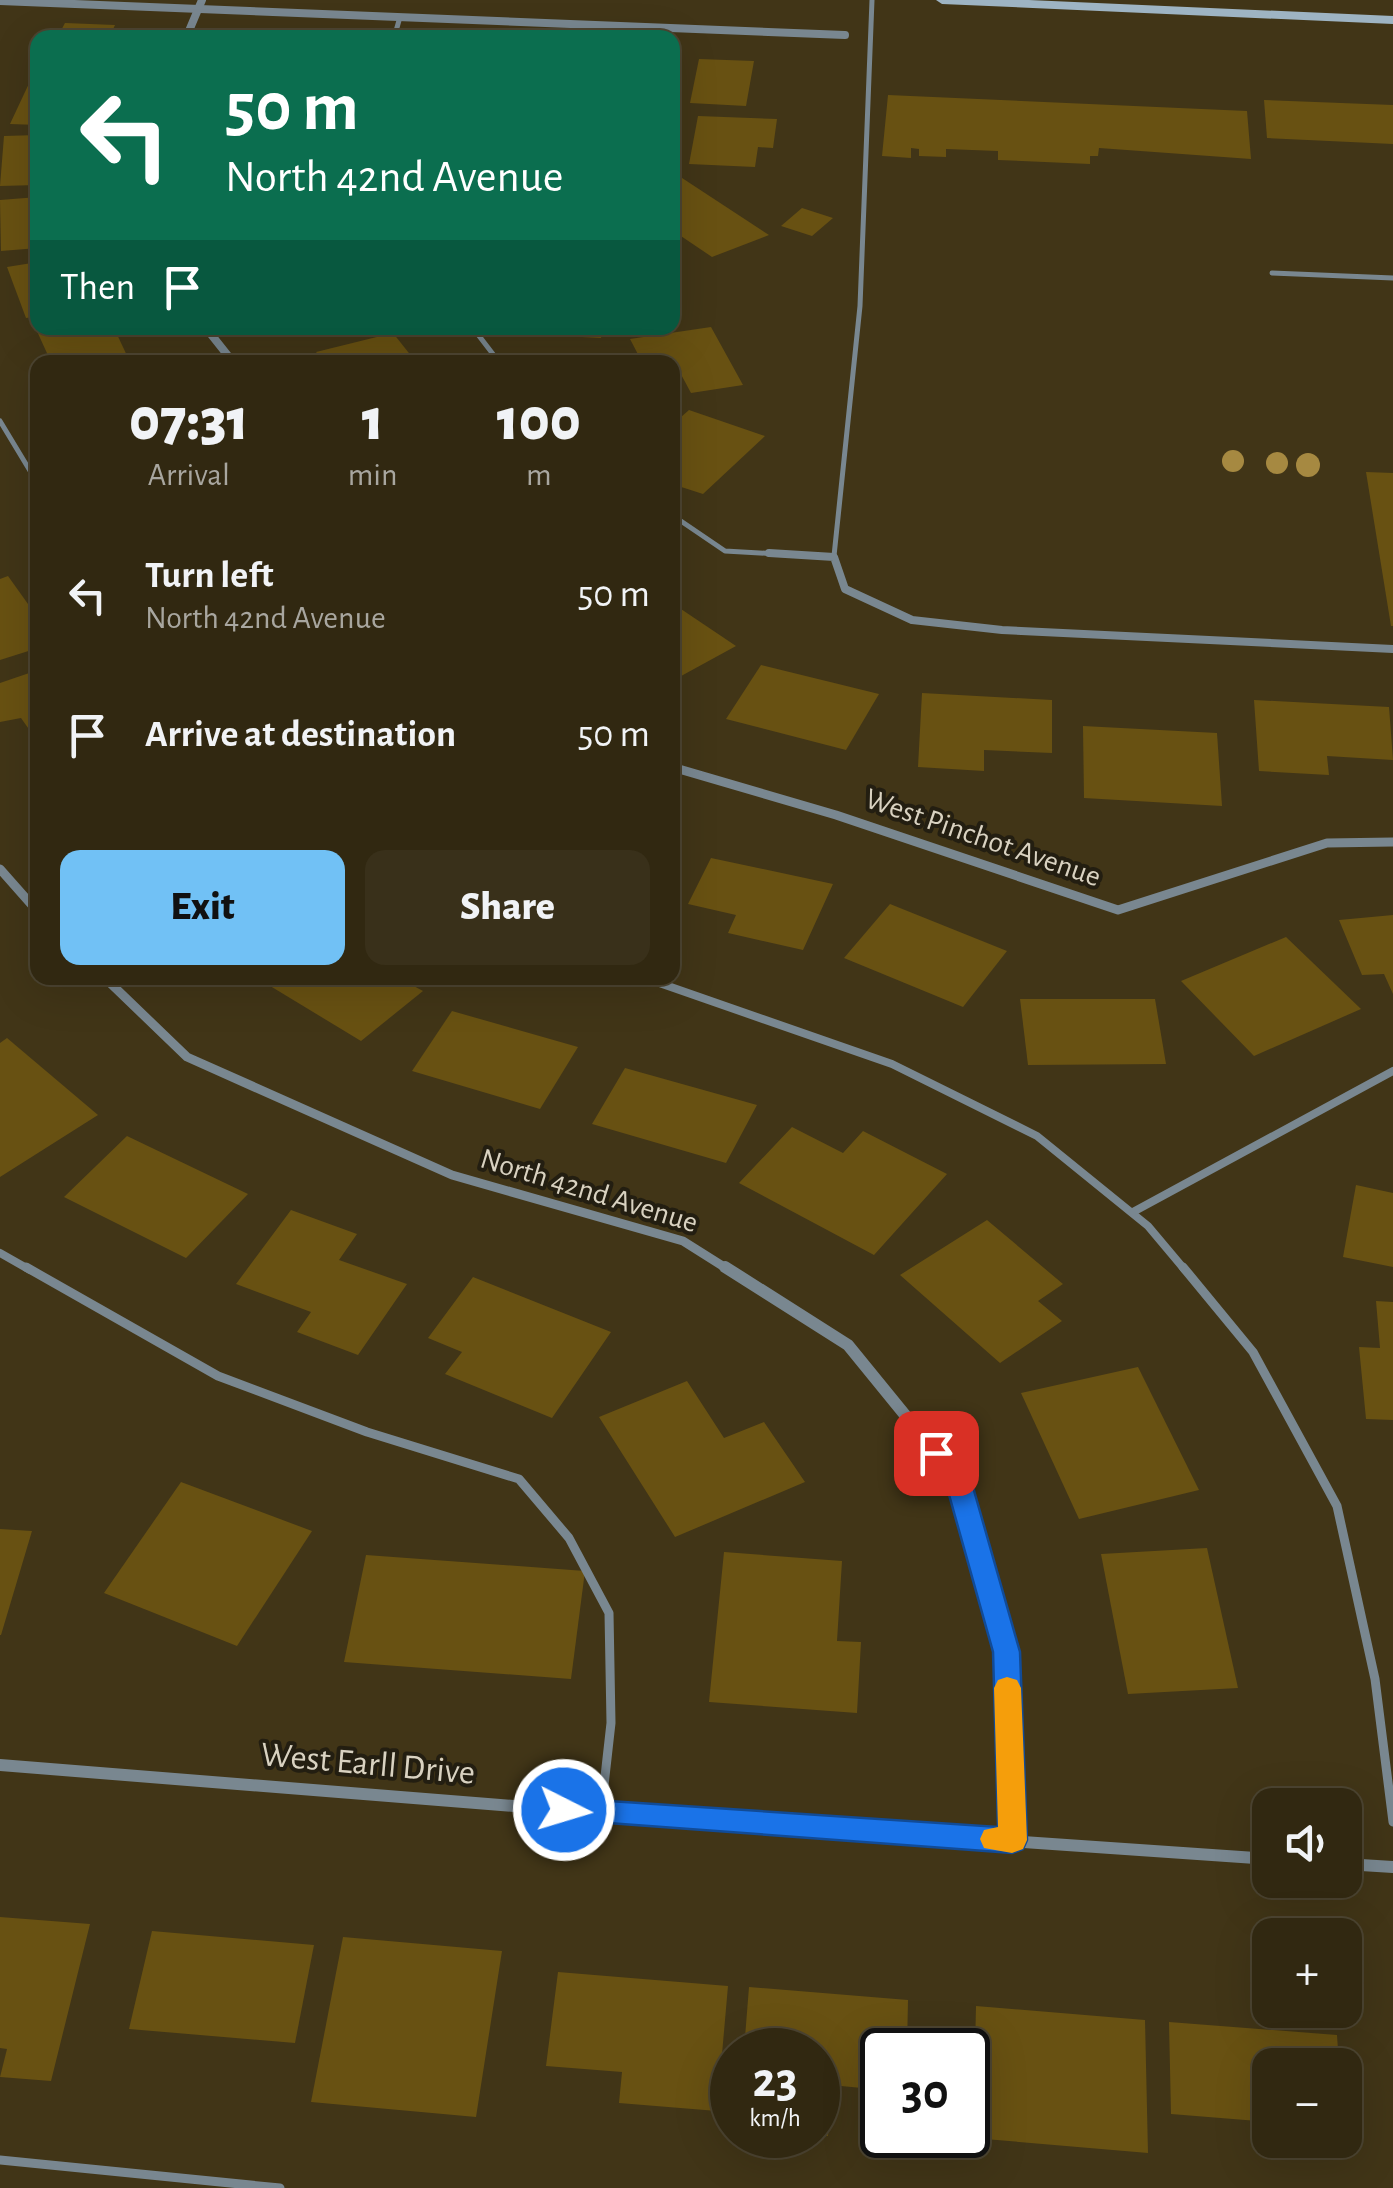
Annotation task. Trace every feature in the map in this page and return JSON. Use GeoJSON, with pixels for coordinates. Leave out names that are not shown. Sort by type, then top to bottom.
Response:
{"type":"FeatureCollection","features":[{"type":"Feature","properties":{"kind":"main road"},"geometry":{"type":"LineString","coordinates":[[942,0],[1393,20]]}},
{"type":"Feature","properties":{"kind":"street"},"geometry":{"type":"LineString","coordinates":[[0,1],[200,4],[400,17],[845,35]]}},
{"type":"Feature","properties":{"kind":"street"},"geometry":{"type":"LineString","coordinates":[[189,30],[200,4]]}},
{"type":"Feature","properties":{"kind":"street"},"geometry":{"type":"LineString","coordinates":[[631,30],[632,26]]}},
{"type":"Feature","properties":{"kind":"street"},"geometry":{"type":"LineString","coordinates":[[212,335],[227,355]]}},
{"type":"Feature","properties":{"kind":"street","name":"West Pinchot Avenue"},"geometry":{"type":"LineString","coordinates":[[680,770],[836,815],[1118,910],[1327,843],[1393,842]]}},
{"type":"Feature","properties":{"kind":"street"},"geometry":{"type":"LineString","coordinates":[[0,869],[30,903]]}},
{"type":"Feature","properties":{"kind":"street","name":"North 42nd Avenue"},"geometry":{"type":"LineString","coordinates":[[112,985],[187,1057],[452,1175],[683,1240],[848,1345],[958,1480],[1006,1652],[1012,1840]]}},
{"type":"Feature","properties":{"kind":"street","name":"West Earll Drive"},"geometry":{"type":"LineString","coordinates":[[0,1764],[601,1814],[1252,1858]]}},
{"type":"Feature","properties":{"kind":"street"},"geometry":{"type":"LineString","coordinates":[[1362,1865],[1393,1867]]}},
{"type":"Feature","properties":{"kind":"lane"},"geometry":{"type":"LineString","coordinates":[[872,0],[860,306],[834,557],[845,589],[912,620],[1002,630],[1393,650]]}},
{"type":"Feature","properties":{"kind":"lane"},"geometry":{"type":"LineString","coordinates":[[396,30],[400,17]]}},
{"type":"Feature","properties":{"kind":"lane"},"geometry":{"type":"LineString","coordinates":[[1272,273],[1393,278]]}},
{"type":"Feature","properties":{"kind":"lane"},"geometry":{"type":"LineString","coordinates":[[478,335],[494,355]]}},
{"type":"Feature","properties":{"kind":"lane"},"geometry":{"type":"LineString","coordinates":[[0,421],[30,471]]}},
{"type":"Feature","properties":{"kind":"lane"},"geometry":{"type":"LineString","coordinates":[[680,520],[725,551],[834,557]]}},
{"type":"Feature","properties":{"kind":"lane"},"geometry":{"type":"LineString","coordinates":[[665,985],[892,1064],[1037,1136],[1132,1212],[1253,1352],[1337,1506],[1375,1679],[1393,1822]]}},
{"type":"Feature","properties":{"kind":"lane"},"geometry":{"type":"LineString","coordinates":[[1132,1212],[1393,1071]]}},
{"type":"Feature","properties":{"kind":"lane"},"geometry":{"type":"LineString","coordinates":[[0,1253],[218,1376],[368,1432],[519,1480],[570,1538],[608,1613],[610,1723],[601,1814]]}},
{"type":"Feature","properties":{"kind":"lane"},"geometry":{"type":"LineString","coordinates":[[0,2160],[280,2188]]}},
{"type":"Feature","properties":{"kind":"building"},"geometry":{"type":"Polygon","coordinates":[[[65,23],[115,25],[113,30],[61,30],[65,23]]]}},
{"type":"Feature","properties":{"kind":"building"},"geometry":{"type":"Polygon","coordinates":[[[699,59],[754,61],[746,106],[690,103],[699,59]]]}},
{"type":"Feature","properties":{"kind":"building"},"geometry":{"type":"Polygon","coordinates":[[[30,81],[30,125],[10,124],[30,81]]]}},
{"type":"Feature","properties":{"kind":"building"},"geometry":{"type":"Polygon","coordinates":[[[888,95],[1247,111],[1251,159],[1099,148],[1098,156],[1090,156],[1090,164],[998,160],[998,151],[946,149],[946,157],[919,156],[919,149],[911,148],[911,158],[882,156],[888,95]]]}},
{"type":"Feature","properties":{"kind":"building"},"geometry":{"type":"Polygon","coordinates":[[[1264,100],[1393,105],[1393,144],[1267,138],[1264,100]]]}},
{"type":"Feature","properties":{"kind":"building"},"geometry":{"type":"Polygon","coordinates":[[[698,116],[777,119],[773,148],[758,147],[755,167],[689,164],[698,116]]]}},
{"type":"Feature","properties":{"kind":"building"},"geometry":{"type":"Polygon","coordinates":[[[30,135],[30,185],[0,186],[4,136],[30,135]]]}},
{"type":"Feature","properties":{"kind":"building"},"geometry":{"type":"Polygon","coordinates":[[[680,177],[769,235],[712,257],[680,235],[680,177]]]}},
{"type":"Feature","properties":{"kind":"building"},"geometry":{"type":"Polygon","coordinates":[[[30,198],[30,249],[1,251],[0,200],[30,198]]]}},
{"type":"Feature","properties":{"kind":"building"},"geometry":{"type":"Polygon","coordinates":[[[802,208],[833,218],[812,236],[781,226],[802,208]]]}},
{"type":"Feature","properties":{"kind":"building"},"geometry":{"type":"Polygon","coordinates":[[[30,263],[30,317],[26,318],[7,267],[30,263]]]}},
{"type":"Feature","properties":{"kind":"building"},"geometry":{"type":"Polygon","coordinates":[[[711,327],[743,385],[691,393],[680,372],[680,355],[638,355],[630,339],[680,335],[680,332],[711,327]]]}},
{"type":"Feature","properties":{"kind":"building"},"geometry":{"type":"Polygon","coordinates":[[[39,335],[117,335],[127,355],[48,355],[39,335]]]}},
{"type":"Feature","properties":{"kind":"building"},"geometry":{"type":"Polygon","coordinates":[[[395,335],[410,355],[318,355],[316,352],[395,335]]]}},
{"type":"Feature","properties":{"kind":"building"},"geometry":{"type":"Polygon","coordinates":[[[543,335],[602,335],[601,338],[543,335]]]}},
{"type":"Feature","properties":{"kind":"building"},"geometry":{"type":"Polygon","coordinates":[[[689,410],[765,436],[703,494],[680,487],[680,418],[689,410]]]}},
{"type":"Feature","properties":{"kind":"building"},"geometry":{"type":"Polygon","coordinates":[[[1366,472],[1393,473],[1393,626],[1391,626],[1366,472]]]}},
{"type":"Feature","properties":{"kind":"building"},"geometry":{"type":"Polygon","coordinates":[[[8,576],[30,607],[30,651],[0,660],[0,579],[8,576]]]}},
{"type":"Feature","properties":{"kind":"building"},"geometry":{"type":"Polygon","coordinates":[[[680,608],[736,646],[680,677],[680,608]]]}},
{"type":"Feature","properties":{"kind":"building"},"geometry":{"type":"Polygon","coordinates":[[[761,665],[879,694],[846,750],[726,719],[761,665]]]}},
{"type":"Feature","properties":{"kind":"building"},"geometry":{"type":"Polygon","coordinates":[[[30,673],[30,731],[21,718],[0,722],[0,683],[30,673]]]}},
{"type":"Feature","properties":{"kind":"building"},"geometry":{"type":"Polygon","coordinates":[[[922,693],[1052,700],[1052,753],[984,750],[984,771],[918,767],[922,693]]]}},
{"type":"Feature","properties":{"kind":"building"},"geometry":{"type":"Polygon","coordinates":[[[1254,700],[1389,707],[1393,760],[1327,756],[1329,775],[1259,771],[1254,700]]]}},
{"type":"Feature","properties":{"kind":"building"},"geometry":{"type":"Polygon","coordinates":[[[1083,726],[1217,733],[1222,806],[1084,798],[1083,726]]]}},
{"type":"Feature","properties":{"kind":"building"},"geometry":{"type":"Polygon","coordinates":[[[711,858],[833,884],[803,950],[728,933],[736,915],[688,904],[711,858]]]}},
{"type":"Feature","properties":{"kind":"building"},"geometry":{"type":"Polygon","coordinates":[[[890,904],[1007,951],[963,1007],[844,958],[890,904]]]}},
{"type":"Feature","properties":{"kind":"building"},"geometry":{"type":"Polygon","coordinates":[[[1393,915],[1393,994],[1384,974],[1362,975],[1339,920],[1393,915]]]}},
{"type":"Feature","properties":{"kind":"building"},"geometry":{"type":"Polygon","coordinates":[[[1286,937],[1361,1009],[1254,1056],[1181,981],[1286,937]]]}},
{"type":"Feature","properties":{"kind":"building"},"geometry":{"type":"Polygon","coordinates":[[[269,985],[412,985],[423,991],[361,1041],[269,985]]]}},
{"type":"Feature","properties":{"kind":"building"},"geometry":{"type":"Polygon","coordinates":[[[1020,999],[1155,999],[1166,1064],[1028,1065],[1020,999]]]}},
{"type":"Feature","properties":{"kind":"building"},"geometry":{"type":"Polygon","coordinates":[[[452,1011],[578,1047],[540,1109],[412,1071],[452,1011]]]}},
{"type":"Feature","properties":{"kind":"building"},"geometry":{"type":"Polygon","coordinates":[[[7,1038],[98,1115],[0,1177],[0,1043],[7,1038]]]}},
{"type":"Feature","properties":{"kind":"building"},"geometry":{"type":"Polygon","coordinates":[[[625,1068],[757,1105],[726,1163],[592,1124],[625,1068]]]}},
{"type":"Feature","properties":{"kind":"building"},"geometry":{"type":"Polygon","coordinates":[[[792,1127],[843,1153],[863,1131],[947,1174],[874,1255],[739,1183],[792,1127]]]}},
{"type":"Feature","properties":{"kind":"building"},"geometry":{"type":"Polygon","coordinates":[[[127,1136],[248,1194],[186,1258],[64,1197],[127,1136]]]}},
{"type":"Feature","properties":{"kind":"building"},"geometry":{"type":"Polygon","coordinates":[[[1356,1185],[1393,1193],[1393,1267],[1343,1257],[1356,1185]]]}},
{"type":"Feature","properties":{"kind":"building"},"geometry":{"type":"Polygon","coordinates":[[[291,1210],[357,1234],[339,1260],[407,1284],[358,1355],[297,1332],[311,1312],[236,1284],[291,1210]]]}},
{"type":"Feature","properties":{"kind":"building"},"geometry":{"type":"Polygon","coordinates":[[[987,1220],[1063,1284],[1038,1301],[1062,1321],[1000,1363],[900,1275],[987,1220]]]}},
{"type":"Feature","properties":{"kind":"building"},"geometry":{"type":"Polygon","coordinates":[[[473,1277],[611,1332],[552,1418],[445,1374],[462,1352],[428,1338],[473,1277]]]}},
{"type":"Feature","properties":{"kind":"building"},"geometry":{"type":"Polygon","coordinates":[[[1376,1301],[1393,1302],[1393,1420],[1366,1419],[1359,1347],[1380,1348],[1376,1301]]]}},
{"type":"Feature","properties":{"kind":"building"},"geometry":{"type":"Polygon","coordinates":[[[1138,1367],[1199,1490],[1079,1519],[1021,1393],[1138,1367]]]}},
{"type":"Feature","properties":{"kind":"building"},"geometry":{"type":"Polygon","coordinates":[[[687,1381],[724,1438],[764,1422],[805,1482],[675,1537],[599,1417],[687,1381]]]}},
{"type":"Feature","properties":{"kind":"building"},"geometry":{"type":"Polygon","coordinates":[[[181,1482],[312,1531],[237,1646],[104,1593],[181,1482]]]}},
{"type":"Feature","properties":{"kind":"building"},"geometry":{"type":"Polygon","coordinates":[[[0,1529],[32,1531],[1,1635],[0,1635],[0,1529]]]}},
{"type":"Feature","properties":{"kind":"building"},"geometry":{"type":"Polygon","coordinates":[[[1207,1548],[1238,1688],[1128,1694],[1101,1554],[1207,1548]]]}},
{"type":"Feature","properties":{"kind":"building"},"geometry":{"type":"Polygon","coordinates":[[[724,1552],[842,1561],[837,1641],[861,1642],[857,1713],[709,1702],[724,1552]]]}},
{"type":"Feature","properties":{"kind":"building"},"geometry":{"type":"Polygon","coordinates":[[[366,1555],[585,1571],[571,1679],[344,1662],[366,1555]]]}},
{"type":"Feature","properties":{"kind":"building"},"geometry":{"type":"Polygon","coordinates":[[[0,1917],[90,1924],[51,2081],[0,2077],[7,2049],[0,2048],[0,1917]]]}},
{"type":"Feature","properties":{"kind":"building"},"geometry":{"type":"Polygon","coordinates":[[[152,1931],[314,1945],[295,2043],[129,2029],[152,1931]]]}},
{"type":"Feature","properties":{"kind":"building"},"geometry":{"type":"Polygon","coordinates":[[[343,1937],[502,1951],[476,2117],[311,2102],[343,1937]]]}},
{"type":"Feature","properties":{"kind":"building"},"geometry":{"type":"Polygon","coordinates":[[[558,1972],[728,1986],[724,2028],[710,2028],[710,2110],[619,2103],[622,2072],[546,2066],[558,1972]]]}},
{"type":"Feature","properties":{"kind":"building"},"geometry":{"type":"Polygon","coordinates":[[[749,1987],[908,2000],[907,2028],[860,2028],[860,2088],[840,2086],[840,2028],[746,2028],[749,1987]]]}},
{"type":"Feature","properties":{"kind":"building"},"geometry":{"type":"Polygon","coordinates":[[[976,2006],[1145,2020],[1148,2153],[990,2139],[990,2028],[976,2028],[976,2006]]]}},
{"type":"Feature","properties":{"kind":"building"},"geometry":{"type":"Polygon","coordinates":[[[1169,2022],[1337,2035],[1338,2048],[1252,2048],[1252,2121],[1171,2114],[1169,2022]]]}},
{"type":"Feature","properties":{"kind":"slow traffic"},"geometry":{"type":"LineString","coordinates":[[994,1839],[1012,1840],[1007,1688]]}},
{"type":"Feature","properties":{"kind":"route"},"geometry":{"type":"LineString","coordinates":[[564,1810],[1012,1840],[1006,1652],[958,1480],[936,1453]]}}]}
